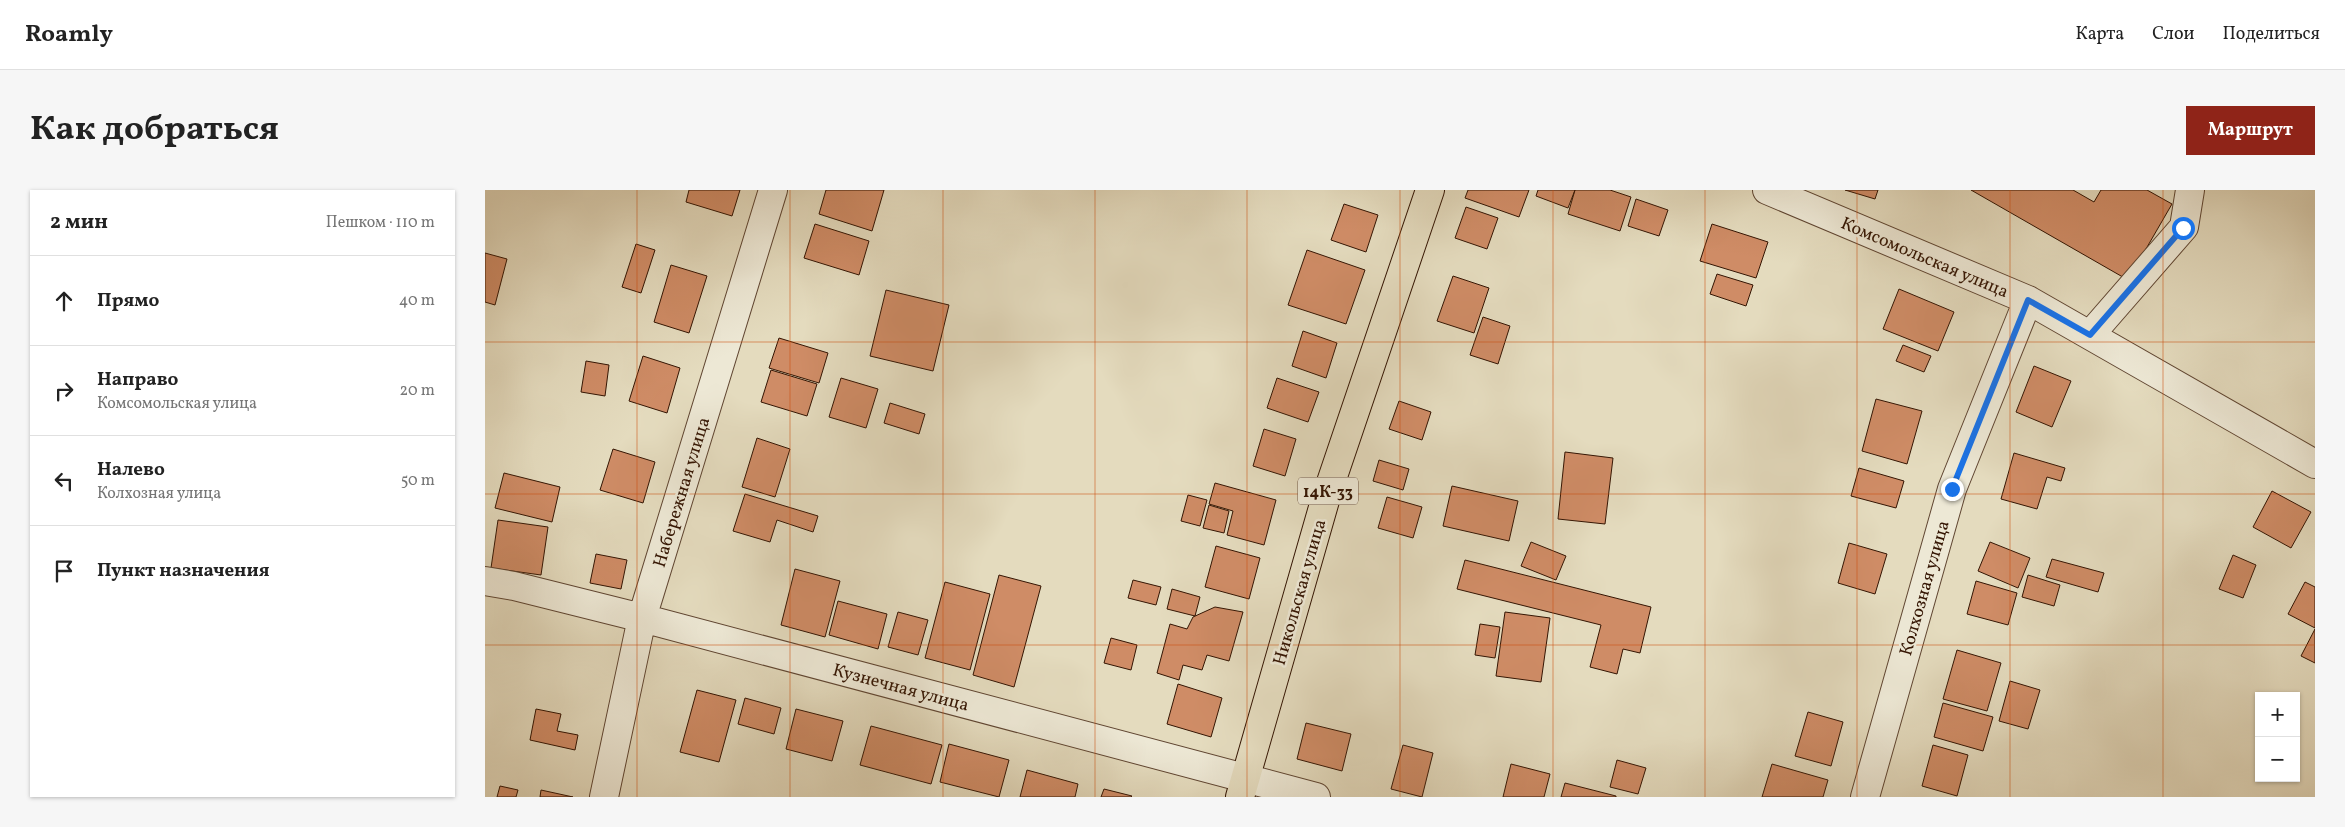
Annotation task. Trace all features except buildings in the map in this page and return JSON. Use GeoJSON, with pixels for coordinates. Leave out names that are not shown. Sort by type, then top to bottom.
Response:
{"type":"FeatureCollection","features":[{"type":"Feature","properties":{"kind":"main road","name":"Никольская улица"},"geometry":{"type":"LineString","coordinates":[[1242,788],[1326,497],[1430,190]]}},
{"type":"Feature","properties":{"kind":"street","name":"Набережная улица"},"geometry":{"type":"LineString","coordinates":[[604,797],[642,618],[773,190]]}},
{"type":"Feature","properties":{"kind":"street","name":"Комсомольская улица"},"geometry":{"type":"LineString","coordinates":[[1767,190],[2028,300],[2315,464]]}},
{"type":"Feature","properties":{"kind":"street"},"geometry":{"type":"LineString","coordinates":[[2090,335],[2183,228],[2190,190]]}},
{"type":"Feature","properties":{"kind":"street","name":"Колхозная улица"},"geometry":{"type":"LineString","coordinates":[[1865,797],[1952,489],[2028,300]]}},
{"type":"Feature","properties":{"kind":"street","name":"Кузнечная улица"},"geometry":{"type":"LineString","coordinates":[[485,581],[514,586],[642,618],[1242,788],[1317,797]]}},
{"type":"Feature","properties":{"kind":"route"},"geometry":{"type":"LineString","coordinates":[[1952,489],[2028,300],[2090,335],[2183,228]]}}]}
